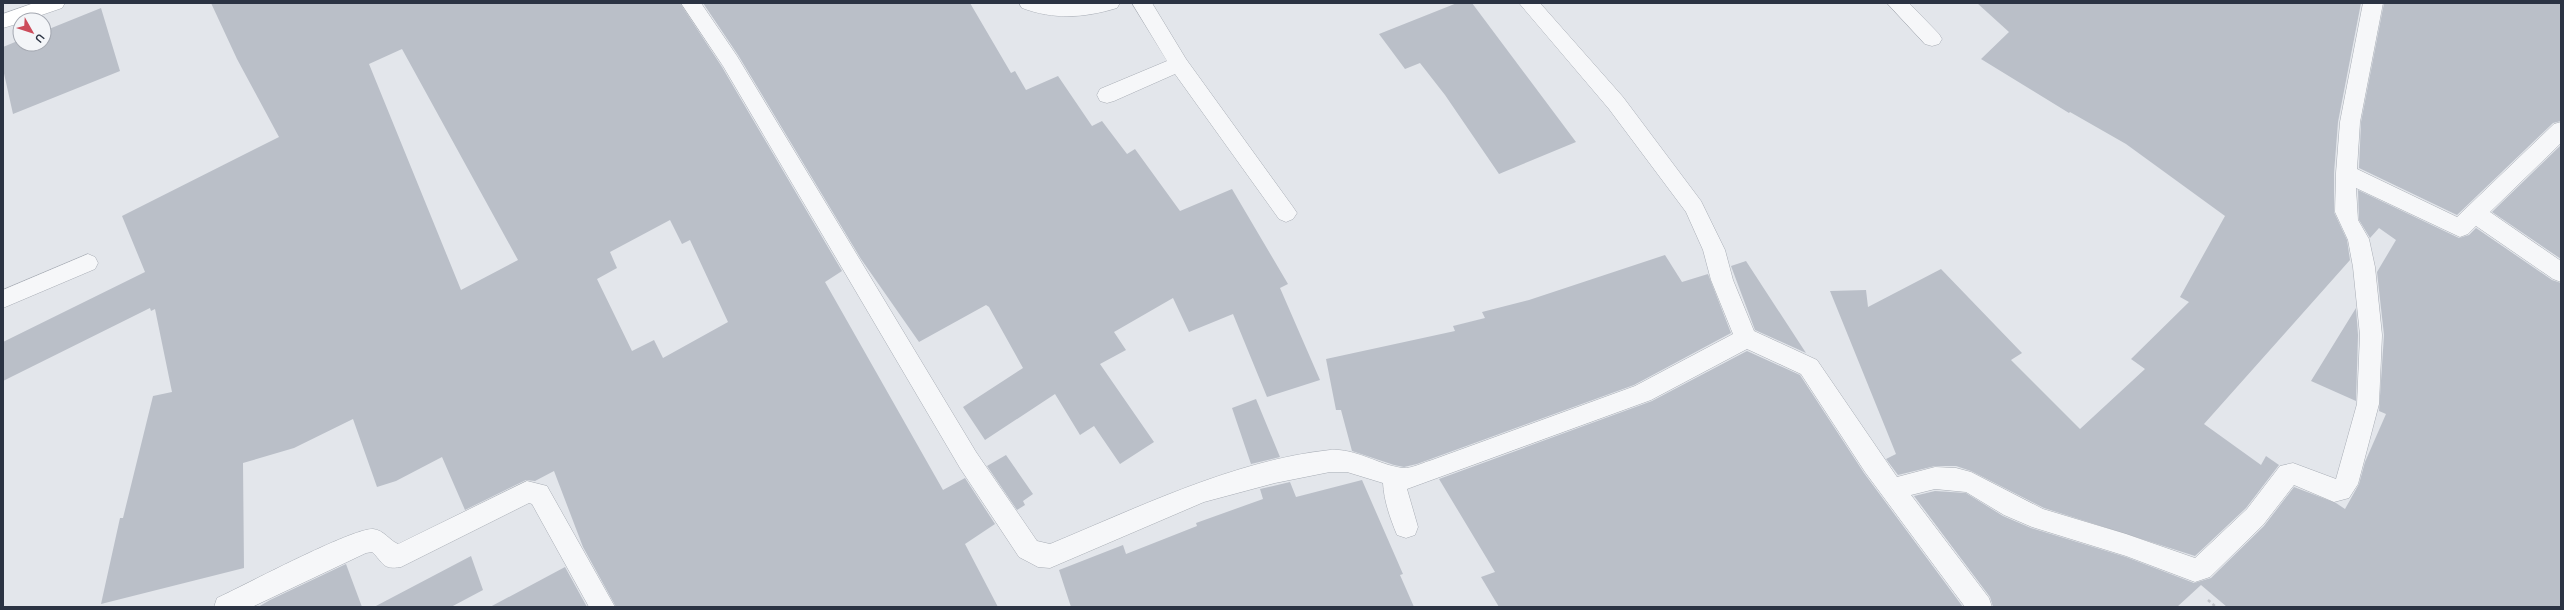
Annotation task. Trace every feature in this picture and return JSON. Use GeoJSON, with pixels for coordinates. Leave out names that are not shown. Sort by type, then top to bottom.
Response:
{"type":"FeatureCollection","features":[{"type":"Feature","properties":{"kind":"main road"},"geometry":{"type":"LineString","coordinates":[[3,21],[55,3]]}},
{"type":"Feature","properties":{"kind":"street"},"geometry":{"type":"LineString","coordinates":[[691,3],[730,61],[968,460],[1028,549],[1038,555],[1050,556],[1202,492],[1275,472],[1330,461],[1347,461],[1404,479],[1432,471],[1643,393],[1746,338]]}},
{"type":"Feature","properties":{"kind":"street"},"geometry":{"type":"LineString","coordinates":[[1029,3],[1040,8],[1062,12],[1110,3]]}},
{"type":"Feature","properties":{"kind":"street"},"geometry":{"type":"LineString","coordinates":[[1142,3],[1179,64],[1286,213]]}},
{"type":"Feature","properties":{"kind":"street"},"geometry":{"type":"LineString","coordinates":[[1529,3],[1616,103],[1694,207],[1714,250],[1722,280],[1746,338],[1809,367],[1874,464],[1980,607]]}},
{"type":"Feature","properties":{"kind":"street"},"geometry":{"type":"LineString","coordinates":[[1897,3],[1932,39]]}},
{"type":"Feature","properties":{"kind":"street"},"geometry":{"type":"LineString","coordinates":[[1893,489],[1935,478],[1956,479],[1970,483],[2012,508],[2040,520],[2126,545],[2195,570],[2201,569],[2235,538],[2288,474],[2293,474],[2334,491],[2341,490],[2346,484],[2368,404],[2371,336],[2364,267],[2358,239],[2348,222],[2346,212],[2346,173],[2350,122],[2373,3]]}},
{"type":"Feature","properties":{"kind":"street"},"geometry":{"type":"LineString","coordinates":[[1107,95],[1179,64]]}},
{"type":"Feature","properties":{"kind":"street"},"geometry":{"type":"LineString","coordinates":[[2346,173],[2457,227],[2463,226],[2561,130]]}},
{"type":"Feature","properties":{"kind":"street"},"geometry":{"type":"LineString","coordinates":[[2476,214],[2561,273]]}},
{"type":"Feature","properties":{"kind":"street"},"geometry":{"type":"LineString","coordinates":[[1394,477],[1396,497],[1406,527]]}},
{"type":"Feature","properties":{"kind":"street"},"geometry":{"type":"LineString","coordinates":[[226,607],[353,546],[372,539],[381,542],[391,557],[401,555],[527,492],[539,494],[603,607]]}},
{"type":"Feature","properties":{"kind":"lane"},"geometry":{"type":"LineString","coordinates":[[3,299],[88,263]]}},
{"type":"Feature","properties":{"kind":"building"},"geometry":{"type":"Polygon","coordinates":[[[211,3],[680,3],[722,67],[842,271],[825,282],[943,490],[965,478],[995,524],[965,544],[998,607],[616,607],[583,547],[554,471],[535,481],[526,480],[465,510],[442,457],[396,481],[377,487],[353,419],[294,448],[243,463],[244,568],[101,604],[120,518],[123,518],[153,396],[172,392],[155,309],[151,311],[150,308],[3,381],[3,342],[145,272],[122,216],[279,137],[237,59],[211,3]],[[402,49],[369,64],[461,290],[518,260],[402,49]],[[670,220],[610,252],[617,268],[597,279],[632,351],[654,340],[663,358],[728,322],[690,240],[682,244],[670,220]]]}},
{"type":"Feature","properties":{"kind":"building"},"geometry":{"type":"Polygon","coordinates":[[[703,3],[970,3],[1011,73],[1015,71],[1026,90],[1058,76],[1092,126],[1102,121],[1127,154],[1135,149],[1180,211],[1232,189],[1288,284],[1280,288],[1320,380],[1267,397],[1233,314],[1189,332],[1173,298],[1114,332],[1126,350],[1100,364],[1154,442],[1120,464],[1094,426],[1080,435],[1055,394],[985,440],[963,407],[1023,368],[989,307],[986,305],[919,342],[861,259],[738,55],[703,3]]]}},
{"type":"Feature","properties":{"kind":"building"},"geometry":{"type":"Polygon","coordinates":[[[1457,3],[1472,3],[1576,142],[1499,174],[1445,95],[1420,63],[1405,69],[1379,34],[1457,3]]]}},
{"type":"Feature","properties":{"kind":"building"},"geometry":{"type":"Polygon","coordinates":[[[1977,3],[2361,3],[2338,122],[2334,173],[2334,212],[2347,240],[2350,260],[2204,424],[2261,465],[2266,456],[2279,465],[2246,508],[2195,556],[2044,508],[1971,471],[1956,466],[1935,466],[1898,475],[1886,459],[1896,454],[1830,291],[1866,290],[1868,307],[1941,269],[2022,353],[2011,360],[2080,429],[2145,369],[2131,359],[2189,302],[2180,297],[2225,216],[2126,144],[2070,112],[2069,113],[1981,59],[2009,32],[1977,3]]]}},
{"type":"Feature","properties":{"kind":"building"},"geometry":{"type":"Polygon","coordinates":[[[2384,3],[2561,3],[2561,121],[2553,123],[2457,215],[2359,168],[2361,122],[2384,3]]]}},
{"type":"Feature","properties":{"kind":"building"},"geometry":{"type":"Polygon","coordinates":[[[101,8],[120,71],[13,114],[3,69],[3,47],[12,43],[12,52],[52,52],[52,28],[101,8]]]}},
{"type":"Feature","properties":{"kind":"building"},"geometry":{"type":"Polygon","coordinates":[[[2561,145],[2561,259],[2492,212],[2561,145]]]}},
{"type":"Feature","properties":{"kind":"building"},"geometry":{"type":"Polygon","coordinates":[[[2358,190],[2459,238],[2469,235],[2476,228],[2552,280],[2561,283],[2561,607],[2227,607],[2201,585],[2177,607],[1993,607],[1990,597],[1914,496],[1935,491],[1966,493],[2003,516],[2031,528],[2126,557],[2194,583],[2211,578],[2264,526],[2294,487],[2336,503],[2345,509],[2359,484],[2365,462],[2386,414],[2379,411],[2384,335],[2377,272],[2396,240],[2379,228],[2370,238],[2359,220],[2358,190]]]}},
{"type":"Feature","properties":{"kind":"building"},"geometry":{"type":"Polygon","coordinates":[[[1665,255],[1682,282],[1708,274],[1731,333],[1634,385],[1417,464],[1404,467],[1394,465],[1352,451],[1341,410],[1336,410],[1326,359],[1455,331],[1453,326],[1485,318],[1482,312],[1529,300],[1665,255]]]}},
{"type":"Feature","properties":{"kind":"building"},"geometry":{"type":"Polygon","coordinates":[[[1746,261],[1806,353],[1755,330],[1731,266],[1746,261]]]}},
{"type":"Feature","properties":{"kind":"building"},"geometry":{"type":"Polygon","coordinates":[[[2356,308],[2358,335],[2356,401],[2311,381],[2356,308]]]}},
{"type":"Feature","properties":{"kind":"building"},"geometry":{"type":"Polygon","coordinates":[[[1747,351],[1800,375],[1864,473],[1963,607],[1499,607],[1481,577],[1495,572],[1439,479],[1652,401],[1747,351]]]}},
{"type":"Feature","properties":{"kind":"building"},"geometry":{"type":"Polygon","coordinates":[[[1256,399],[1280,457],[1251,464],[1232,408],[1256,399]]]}},
{"type":"Feature","properties":{"kind":"building"},"geometry":{"type":"Polygon","coordinates":[[[1006,455],[1033,494],[1023,501],[1025,505],[1017,510],[987,466],[1006,455]]]}},
{"type":"Feature","properties":{"kind":"building"},"geometry":{"type":"Polygon","coordinates":[[[1362,480],[1403,574],[1400,575],[1414,607],[1071,607],[1059,570],[1123,545],[1126,554],[1197,526],[1196,523],[1263,499],[1260,489],[1290,482],[1296,497],[1362,480]]]}},
{"type":"Feature","properties":{"kind":"building"},"geometry":{"type":"Polygon","coordinates":[[[471,556],[483,590],[451,607],[374,607],[471,556]]]}},
{"type":"Feature","properties":{"kind":"building"},"geometry":{"type":"Polygon","coordinates":[[[346,564],[362,607],[258,607],[270,600],[346,564]]]}},
{"type":"Feature","properties":{"kind":"building"},"geometry":{"type":"Polygon","coordinates":[[[565,567],[587,607],[490,607],[565,567]]]}}]}
